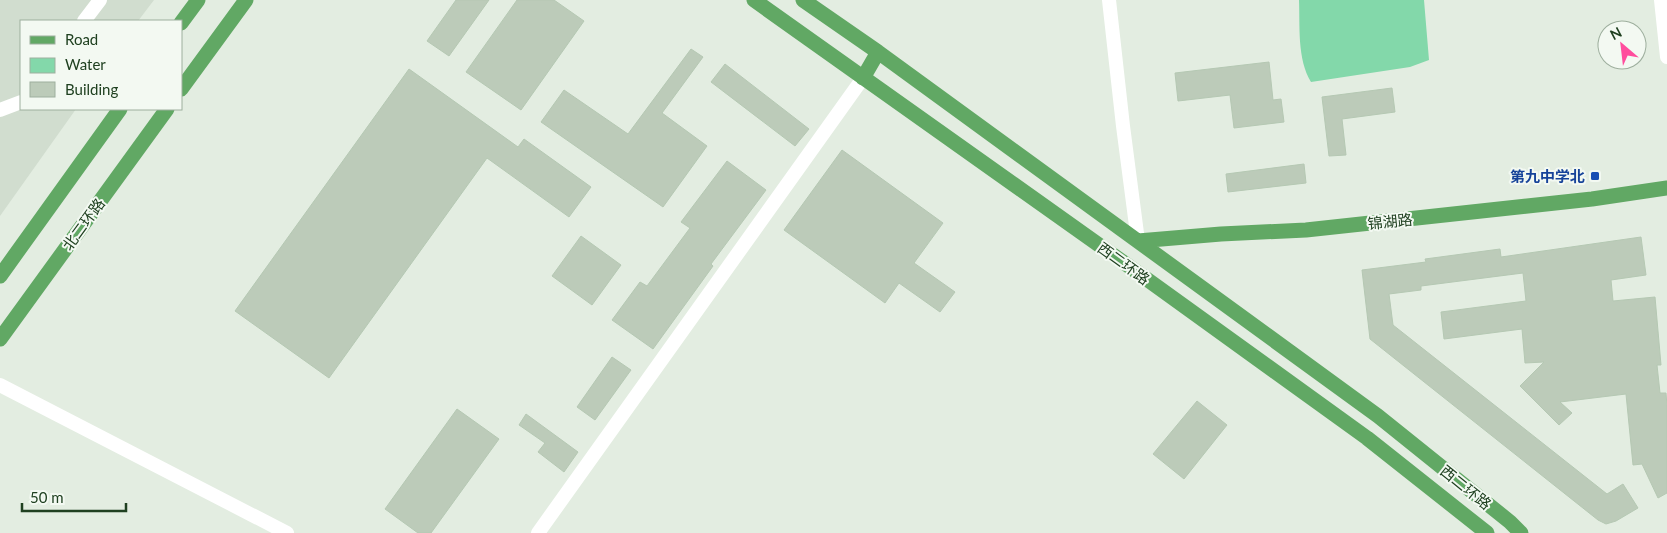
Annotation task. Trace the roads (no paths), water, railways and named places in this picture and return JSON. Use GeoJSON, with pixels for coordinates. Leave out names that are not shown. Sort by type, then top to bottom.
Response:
{"type":"FeatureCollection","features":[{"type":"Feature","properties":{"kind":"main road"},"geometry":{"type":"LineString","coordinates":[[182,22],[198,0]]}},
{"type":"Feature","properties":{"kind":"main road"},"geometry":{"type":"LineString","coordinates":[[182,88],[246,0]]}},
{"type":"Feature","properties":{"kind":"main road","name":"西二环路"},"geometry":{"type":"LineString","coordinates":[[754,0],[1367,438],[1487,533]]}},
{"type":"Feature","properties":{"kind":"main road","name":"西二环路"},"geometry":{"type":"LineString","coordinates":[[803,0],[1138,240],[1378,416],[1510,522],[1521,533]]}},
{"type":"Feature","properties":{"kind":"main road"},"geometry":{"type":"LineString","coordinates":[[863,78],[878,52]]}},
{"type":"Feature","properties":{"kind":"main road"},"geometry":{"type":"LineString","coordinates":[[0,276],[119,110]]}},
{"type":"Feature","properties":{"kind":"main road","name":"北二环路"},"geometry":{"type":"LineString","coordinates":[[0,339],[166,110]]}},
{"type":"Feature","properties":{"kind":"main road","name":"锦湖路"},"geometry":{"type":"LineString","coordinates":[[1138,240],[1306,230],[1592,200],[1667,188]]}},
{"type":"Feature","properties":{"kind":"main road"},"geometry":{"type":"LineString","coordinates":[[1123,262],[1138,240]]}},
{"type":"Feature","properties":{"kind":"street"},"geometry":{"type":"LineString","coordinates":[[85,20],[100,0]]}},
{"type":"Feature","properties":{"kind":"street"},"geometry":{"type":"LineString","coordinates":[[1109,0],[1138,240]]}},
{"type":"Feature","properties":{"kind":"street"},"geometry":{"type":"LineString","coordinates":[[1661,0],[1667,58]]}},
{"type":"Feature","properties":{"kind":"street"},"geometry":{"type":"LineString","coordinates":[[538,533],[863,78]]}},
{"type":"Feature","properties":{"kind":"street"},"geometry":{"type":"LineString","coordinates":[[0,110],[20,102]]}},
{"type":"Feature","properties":{"kind":"street"},"geometry":{"type":"LineString","coordinates":[[0,384],[287,533]]}},
{"type":"Feature","properties":{"kind":"water"},"geometry":{"type":"Polygon","coordinates":[[[1299,0],[1424,0],[1429,60],[1410,67],[1311,82],[1301,53],[1299,0]]]}},
{"type":"Feature","properties":{"kind":"place","name":"第九中学北"},"geometry":{"type":"Point","coordinates":[1595,176]}}]}
